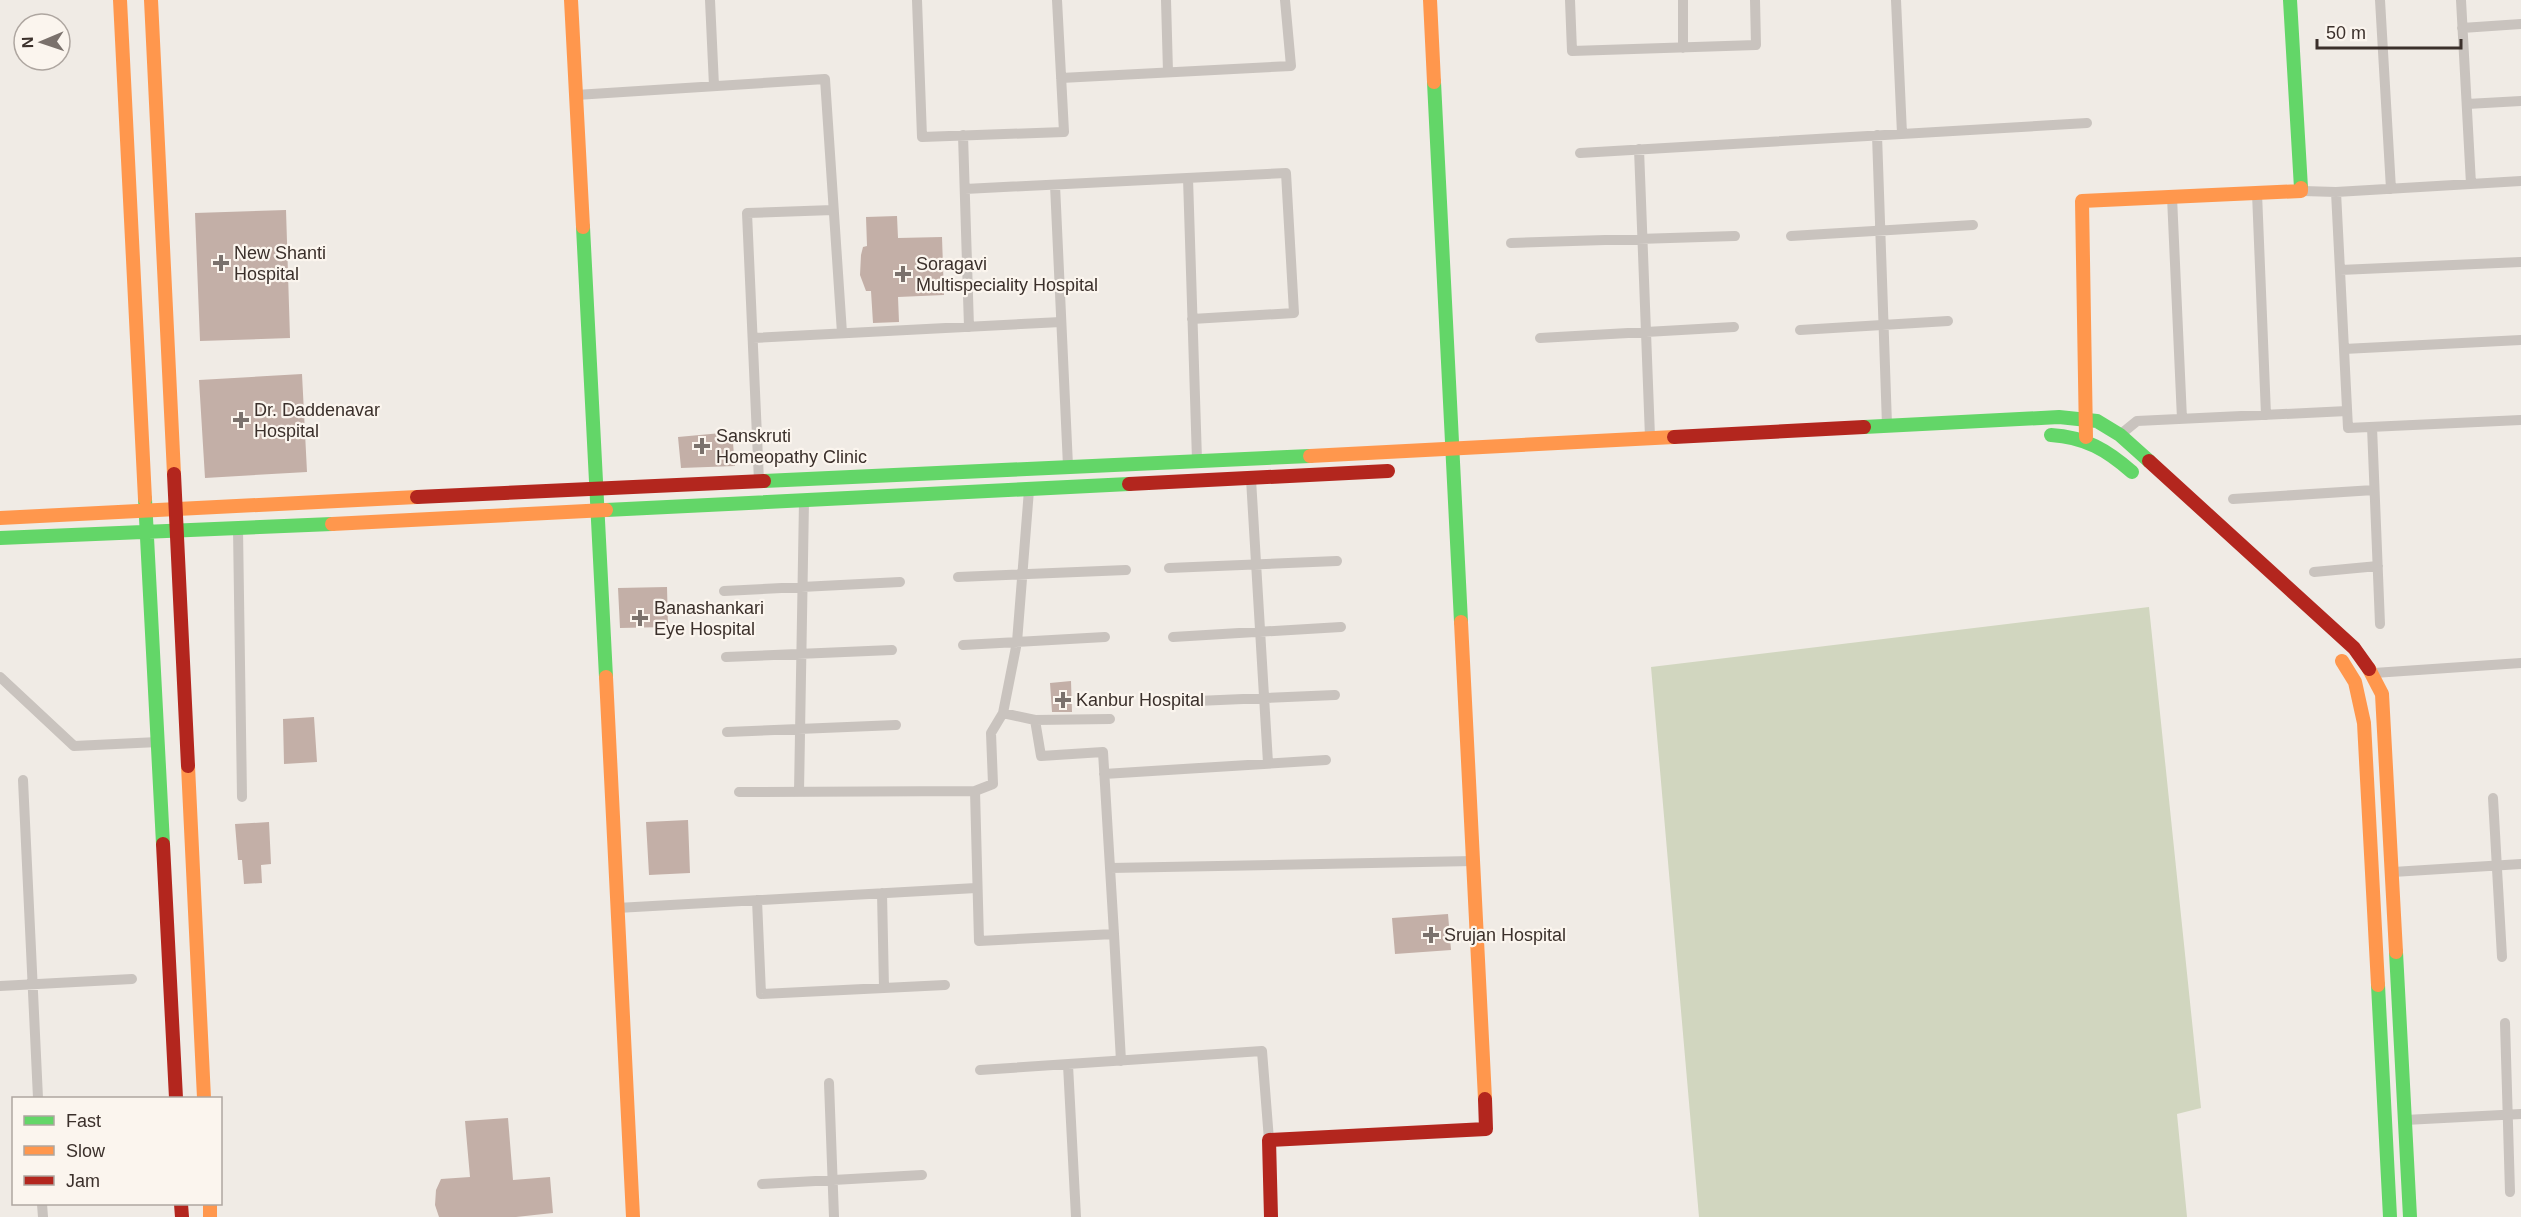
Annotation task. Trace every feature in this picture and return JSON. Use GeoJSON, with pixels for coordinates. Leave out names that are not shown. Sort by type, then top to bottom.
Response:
{"type":"FeatureCollection","features":[{"type":"Feature","properties":{"kind":"street"},"geometry":{"type":"LineString","coordinates":[[120,0],[176,1097]]}},
{"type":"Feature","properties":{"kind":"street"},"geometry":{"type":"LineString","coordinates":[[151,0],[204,1097]]}},
{"type":"Feature","properties":{"kind":"street"},"geometry":{"type":"LineString","coordinates":[[571,0],[633,1217]]}},
{"type":"Feature","properties":{"kind":"street"},"geometry":{"type":"LineString","coordinates":[[1271,1217],[1269,1140],[1486,1130],[1431,0]]}},
{"type":"Feature","properties":{"kind":"street"},"geometry":{"type":"LineString","coordinates":[[2086,439],[2082,201],[2301,191],[2289,0]]}},
{"type":"Feature","properties":{"kind":"street"},"geometry":{"type":"LineString","coordinates":[[0,518],[595,488],[1197,462],[2059,417],[2097,421],[2120,435],[2354,648],[2372,673],[2382,694],[2410,1217]]}},
{"type":"Feature","properties":{"kind":"street"},"geometry":{"type":"LineString","coordinates":[[2043,435],[2086,439],[2109,451],[2144,482]]}},
{"type":"Feature","properties":{"kind":"street"},"geometry":{"type":"LineString","coordinates":[[0,538],[176,532],[1406,470]]}},
{"type":"Feature","properties":{"kind":"street"},"geometry":{"type":"LineString","coordinates":[[2332,651],[2351,671],[2360,693],[2364,723],[2390,1217]]}},
{"type":"Feature","properties":{"kind":"lane"},"geometry":{"type":"LineString","coordinates":[[710,0],[714,86]]}},
{"type":"Feature","properties":{"kind":"lane"},"geometry":{"type":"LineString","coordinates":[[917,0],[922,137],[1064,132],[1058,0]]}},
{"type":"Feature","properties":{"kind":"lane"},"geometry":{"type":"LineString","coordinates":[[1166,0],[1168,72]]}},
{"type":"Feature","properties":{"kind":"lane"},"geometry":{"type":"LineString","coordinates":[[1061,78],[1291,66],[1285,0]]}},
{"type":"Feature","properties":{"kind":"lane"},"geometry":{"type":"LineString","coordinates":[[1570,0],[1572,51],[1756,45],[1755,0]]}},
{"type":"Feature","properties":{"kind":"lane"},"geometry":{"type":"LineString","coordinates":[[1683,0],[1683,48]]}},
{"type":"Feature","properties":{"kind":"lane"},"geometry":{"type":"LineString","coordinates":[[1896,0],[1902,134]]}},
{"type":"Feature","properties":{"kind":"lane"},"geometry":{"type":"LineString","coordinates":[[2380,0],[2391,189]]}},
{"type":"Feature","properties":{"kind":"lane"},"geometry":{"type":"LineString","coordinates":[[2461,0],[2471,184]]}},
{"type":"Feature","properties":{"kind":"lane"},"geometry":{"type":"LineString","coordinates":[[2462,28],[2521,24]]}},
{"type":"Feature","properties":{"kind":"lane"},"geometry":{"type":"LineString","coordinates":[[576,96],[825,79],[842,333]]}},
{"type":"Feature","properties":{"kind":"lane"},"geometry":{"type":"LineString","coordinates":[[2467,104],[2521,101]]}},
{"type":"Feature","properties":{"kind":"lane"},"geometry":{"type":"LineString","coordinates":[[1580,153],[2086,123]]}},
{"type":"Feature","properties":{"kind":"lane"},"geometry":{"type":"LineString","coordinates":[[963,135],[969,327]]}},
{"type":"Feature","properties":{"kind":"lane"},"geometry":{"type":"LineString","coordinates":[[1877,135],[1887,425]]}},
{"type":"Feature","properties":{"kind":"lane"},"geometry":{"type":"LineString","coordinates":[[1639,149],[1650,438]]}},
{"type":"Feature","properties":{"kind":"lane"},"geometry":{"type":"LineString","coordinates":[[965,189],[1286,173],[1294,313],[1192,319]]}},
{"type":"Feature","properties":{"kind":"lane"},"geometry":{"type":"LineString","coordinates":[[1188,178],[1197,462]]}},
{"type":"Feature","properties":{"kind":"lane"},"geometry":{"type":"LineString","coordinates":[[2301,191],[2336,192],[2521,181]]}},
{"type":"Feature","properties":{"kind":"lane"},"geometry":{"type":"LineString","coordinates":[[1055,185],[1068,467]]}},
{"type":"Feature","properties":{"kind":"lane"},"geometry":{"type":"LineString","coordinates":[[2336,192],[2348,428],[2521,420]]}},
{"type":"Feature","properties":{"kind":"lane"},"geometry":{"type":"LineString","coordinates":[[2257,193],[2266,415]]}},
{"type":"Feature","properties":{"kind":"lane"},"geometry":{"type":"LineString","coordinates":[[2172,197],[2182,419]]}},
{"type":"Feature","properties":{"kind":"lane"},"geometry":{"type":"LineString","coordinates":[[759,481],[747,213],[833,210]]}},
{"type":"Feature","properties":{"kind":"lane"},"geometry":{"type":"LineString","coordinates":[[1791,236],[1973,225]]}},
{"type":"Feature","properties":{"kind":"lane"},"geometry":{"type":"LineString","coordinates":[[1511,243],[1735,236]]}},
{"type":"Feature","properties":{"kind":"lane"},"geometry":{"type":"LineString","coordinates":[[2340,270],[2521,262]]}},
{"type":"Feature","properties":{"kind":"lane"},"geometry":{"type":"LineString","coordinates":[[1800,330],[1948,321]]}},
{"type":"Feature","properties":{"kind":"lane"},"geometry":{"type":"LineString","coordinates":[[753,338],[1062,322]]}},
{"type":"Feature","properties":{"kind":"lane"},"geometry":{"type":"LineString","coordinates":[[1540,338],[1734,327]]}},
{"type":"Feature","properties":{"kind":"lane"},"geometry":{"type":"LineString","coordinates":[[2344,349],[2521,340]]}},
{"type":"Feature","properties":{"kind":"lane"},"geometry":{"type":"LineString","coordinates":[[2120,435],[2137,421],[2347,411]]}},
{"type":"Feature","properties":{"kind":"lane"},"geometry":{"type":"LineString","coordinates":[[2372,427],[2380,624]]}},
{"type":"Feature","properties":{"kind":"lane"},"geometry":{"type":"LineString","coordinates":[[740,792],[975,790],[993,784],[991,733],[1003,713],[1017,642],[1029,469]]}},
{"type":"Feature","properties":{"kind":"lane"},"geometry":{"type":"LineString","coordinates":[[1251,479],[1268,763]]}},
{"type":"Feature","properties":{"kind":"lane"},"geometry":{"type":"LineString","coordinates":[[2234,499],[2374,490]]}},
{"type":"Feature","properties":{"kind":"lane"},"geometry":{"type":"LineString","coordinates":[[799,792],[804,501]]}},
{"type":"Feature","properties":{"kind":"lane"},"geometry":{"type":"LineString","coordinates":[[238,529],[242,797]]}},
{"type":"Feature","properties":{"kind":"lane"},"geometry":{"type":"LineString","coordinates":[[1169,568],[1336,561]]}},
{"type":"Feature","properties":{"kind":"lane"},"geometry":{"type":"LineString","coordinates":[[2314,572],[2378,566]]}},
{"type":"Feature","properties":{"kind":"lane"},"geometry":{"type":"LineString","coordinates":[[958,577],[1126,570]]}},
{"type":"Feature","properties":{"kind":"lane"},"geometry":{"type":"LineString","coordinates":[[724,591],[900,582]]}},
{"type":"Feature","properties":{"kind":"lane"},"geometry":{"type":"LineString","coordinates":[[1173,637],[1341,627]]}},
{"type":"Feature","properties":{"kind":"lane"},"geometry":{"type":"LineString","coordinates":[[963,645],[1105,637]]}},
{"type":"Feature","properties":{"kind":"lane"},"geometry":{"type":"LineString","coordinates":[[726,657],[892,650]]}},
{"type":"Feature","properties":{"kind":"lane"},"geometry":{"type":"LineString","coordinates":[[2355,681],[2372,673],[2521,663]]}},
{"type":"Feature","properties":{"kind":"lane"},"geometry":{"type":"LineString","coordinates":[[0,676],[74,746],[158,742]]}},
{"type":"Feature","properties":{"kind":"lane"},"geometry":{"type":"LineString","coordinates":[[1174,702],[1335,695]]}},
{"type":"Feature","properties":{"kind":"lane"},"geometry":{"type":"LineString","coordinates":[[1003,713],[1035,720],[1110,719]]}},
{"type":"Feature","properties":{"kind":"lane"},"geometry":{"type":"LineString","coordinates":[[1035,720],[1041,756],[1103,752],[1121,1061]]}},
{"type":"Feature","properties":{"kind":"lane"},"geometry":{"type":"LineString","coordinates":[[727,732],[896,725]]}},
{"type":"Feature","properties":{"kind":"lane"},"geometry":{"type":"LineString","coordinates":[[1104,774],[1326,760]]}},
{"type":"Feature","properties":{"kind":"lane"},"geometry":{"type":"LineString","coordinates":[[23,780],[38,1097]]}},
{"type":"Feature","properties":{"kind":"lane"},"geometry":{"type":"LineString","coordinates":[[975,790],[979,941],[1114,934]]}},
{"type":"Feature","properties":{"kind":"lane"},"geometry":{"type":"LineString","coordinates":[[2493,798],[2502,957]]}},
{"type":"Feature","properties":{"kind":"lane"},"geometry":{"type":"LineString","coordinates":[[1110,868],[1473,861]]}},
{"type":"Feature","properties":{"kind":"lane"},"geometry":{"type":"LineString","coordinates":[[2392,872],[2521,864]]}},
{"type":"Feature","properties":{"kind":"lane"},"geometry":{"type":"LineString","coordinates":[[617,908],[976,888]]}},
{"type":"Feature","properties":{"kind":"lane"},"geometry":{"type":"LineString","coordinates":[[882,893],[884,988]]}},
{"type":"Feature","properties":{"kind":"lane"},"geometry":{"type":"LineString","coordinates":[[757,900],[761,994],[945,985]]}},
{"type":"Feature","properties":{"kind":"lane"},"geometry":{"type":"LineString","coordinates":[[0,986],[132,979]]}},
{"type":"Feature","properties":{"kind":"lane"},"geometry":{"type":"LineString","coordinates":[[2505,1023],[2510,1192]]}},
{"type":"Feature","properties":{"kind":"lane"},"geometry":{"type":"LineString","coordinates":[[980,1070],[1262,1051],[1269,1140]]}},
{"type":"Feature","properties":{"kind":"lane"},"geometry":{"type":"LineString","coordinates":[[1068,1065],[1076,1217]]}},
{"type":"Feature","properties":{"kind":"lane"},"geometry":{"type":"LineString","coordinates":[[829,1083],[834,1217]]}},
{"type":"Feature","properties":{"kind":"lane"},"geometry":{"type":"LineString","coordinates":[[2405,1120],[2521,1114]]}},
{"type":"Feature","properties":{"kind":"lane"},"geometry":{"type":"LineString","coordinates":[[762,1184],[922,1174]]}},
{"type":"Feature","properties":{"kind":"green space"},"geometry":{"type":"Polygon","coordinates":[[[2149,607],[2201,1108],[2177,1114],[2187,1217],[1699,1217],[1651,667],[2149,607]]]}},
{"type":"Feature","properties":{"kind":"building"},"geometry":{"type":"Polygon","coordinates":[[[286,210],[290,338],[200,341],[195,213],[286,210]]]}},
{"type":"Feature","properties":{"kind":"building"},"geometry":{"type":"Polygon","coordinates":[[[897,216],[898,238],[942,237],[944,295],[898,297],[899,322],[873,323],[871,291],[866,291],[860,275],[861,255],[863,247],[867,246],[866,217],[897,216]]]}},
{"type":"Feature","properties":{"kind":"building"},"geometry":{"type":"Polygon","coordinates":[[[302,374],[307,472],[205,478],[199,380],[302,374]]]}},
{"type":"Feature","properties":{"kind":"building"},"geometry":{"type":"Polygon","coordinates":[[[732,432],[735,466],[681,468],[678,437],[732,432]]]}},
{"type":"Feature","properties":{"kind":"building"},"geometry":{"type":"Polygon","coordinates":[[[667,587],[668,627],[620,628],[618,588],[667,587]]]}},
{"type":"Feature","properties":{"kind":"building"},"geometry":{"type":"Polygon","coordinates":[[[1071,681],[1072,712],[1052,712],[1050,683],[1071,681]]]}},
{"type":"Feature","properties":{"kind":"building"},"geometry":{"type":"Polygon","coordinates":[[[314,717],[317,762],[284,764],[283,719],[314,717]]]}},
{"type":"Feature","properties":{"kind":"building"},"geometry":{"type":"Polygon","coordinates":[[[688,820],[690,873],[649,875],[646,822],[688,820]]]}},
{"type":"Feature","properties":{"kind":"building"},"geometry":{"type":"Polygon","coordinates":[[[269,822],[271,864],[261,865],[262,883],[244,884],[242,860],[238,860],[235,824],[269,822]]]}},
{"type":"Feature","properties":{"kind":"building"},"geometry":{"type":"Polygon","coordinates":[[[1448,914],[1451,950],[1395,954],[1392,918],[1448,914]]]}},
{"type":"Feature","properties":{"kind":"building"},"geometry":{"type":"Polygon","coordinates":[[[508,1118],[513,1180],[550,1177],[553,1213],[516,1217],[439,1217],[435,1205],[436,1190],[441,1179],[470,1177],[465,1121],[508,1118]]]}},
{"type":"Feature","properties":{"kind":"traffic: fast"},"geometry":{"type":"LineString","coordinates":[[2290,0],[2301,188]]}},
{"type":"Feature","properties":{"kind":"traffic: fast"},"geometry":{"type":"LineString","coordinates":[[1434,82],[1461,622]]}},
{"type":"Feature","properties":{"kind":"traffic: fast"},"geometry":{"type":"LineString","coordinates":[[583,227],[606,677]]}},
{"type":"Feature","properties":{"kind":"traffic: fast"},"geometry":{"type":"LineString","coordinates":[[1864,427],[2059,417],[2097,421],[2120,435],[2149,461]]}},
{"type":"Feature","properties":{"kind":"traffic: fast"},"geometry":{"type":"LineString","coordinates":[[2051,435],[2063,436],[2095,446],[2114,457],[2132,472]]}},
{"type":"Feature","properties":{"kind":"traffic: fast"},"geometry":{"type":"LineString","coordinates":[[764,481],[1310,456]]}},
{"type":"Feature","properties":{"kind":"traffic: fast"},"geometry":{"type":"LineString","coordinates":[[606,510],[1129,484]]}},
{"type":"Feature","properties":{"kind":"traffic: fast"},"geometry":{"type":"LineString","coordinates":[[145,499],[163,844]]}},
{"type":"Feature","properties":{"kind":"traffic: fast"},"geometry":{"type":"LineString","coordinates":[[0,538],[332,524]]}},
{"type":"Feature","properties":{"kind":"traffic: fast"},"geometry":{"type":"LineString","coordinates":[[2396,952],[2410,1217]]}},
{"type":"Feature","properties":{"kind":"traffic: fast"},"geometry":{"type":"LineString","coordinates":[[2378,985],[2390,1217]]}},
{"type":"Feature","properties":{"kind":"traffic: slow"},"geometry":{"type":"LineString","coordinates":[[120,0],[145,499]]}},
{"type":"Feature","properties":{"kind":"traffic: slow"},"geometry":{"type":"LineString","coordinates":[[151,0],[174,474]]}},
{"type":"Feature","properties":{"kind":"traffic: slow"},"geometry":{"type":"LineString","coordinates":[[571,0],[583,227]]}},
{"type":"Feature","properties":{"kind":"traffic: slow"},"geometry":{"type":"LineString","coordinates":[[1430,0],[1434,82]]}},
{"type":"Feature","properties":{"kind":"traffic: slow"},"geometry":{"type":"LineString","coordinates":[[2086,437],[2082,201],[2301,191],[2301,188]]}},
{"type":"Feature","properties":{"kind":"traffic: slow"},"geometry":{"type":"LineString","coordinates":[[1310,456],[1674,437]]}},
{"type":"Feature","properties":{"kind":"traffic: slow"},"geometry":{"type":"LineString","coordinates":[[0,518],[417,497]]}},
{"type":"Feature","properties":{"kind":"traffic: slow"},"geometry":{"type":"LineString","coordinates":[[332,524],[606,510]]}},
{"type":"Feature","properties":{"kind":"traffic: slow"},"geometry":{"type":"LineString","coordinates":[[1461,622],[1485,1099]]}},
{"type":"Feature","properties":{"kind":"traffic: slow"},"geometry":{"type":"LineString","coordinates":[[2342,661],[2355,682],[2364,723],[2378,985]]}},
{"type":"Feature","properties":{"kind":"traffic: slow"},"geometry":{"type":"LineString","coordinates":[[2369,669],[2382,694],[2396,952]]}},
{"type":"Feature","properties":{"kind":"traffic: slow"},"geometry":{"type":"LineString","coordinates":[[606,677],[633,1217]]}},
{"type":"Feature","properties":{"kind":"traffic: slow"},"geometry":{"type":"LineString","coordinates":[[188,766],[204,1097]]}},
{"type":"Feature","properties":{"kind":"traffic: slow"},"geometry":{"type":"LineString","coordinates":[[210,1205],[210,1217]]}},
{"type":"Feature","properties":{"kind":"traffic: jam"},"geometry":{"type":"LineString","coordinates":[[1674,437],[1864,427]]}},
{"type":"Feature","properties":{"kind":"traffic: jam"},"geometry":{"type":"LineString","coordinates":[[2149,461],[2354,648],[2369,669]]}},
{"type":"Feature","properties":{"kind":"traffic: jam"},"geometry":{"type":"LineString","coordinates":[[1129,484],[1388,471]]}},
{"type":"Feature","properties":{"kind":"traffic: jam"},"geometry":{"type":"LineString","coordinates":[[174,474],[188,766]]}},
{"type":"Feature","properties":{"kind":"traffic: jam"},"geometry":{"type":"LineString","coordinates":[[417,497],[764,481]]}},
{"type":"Feature","properties":{"kind":"traffic: jam"},"geometry":{"type":"LineString","coordinates":[[163,844],[176,1097]]}},
{"type":"Feature","properties":{"kind":"traffic: jam"},"geometry":{"type":"LineString","coordinates":[[1271,1217],[1269,1140],[1486,1129],[1485,1099]]}},
{"type":"Feature","properties":{"kind":"traffic: jam"},"geometry":{"type":"LineString","coordinates":[[181,1205],[182,1217]]}},
{"type":"Feature","properties":{"kind":"place","name":"New Shanti Hospital"},"geometry":{"type":"Point","coordinates":[221,263]}},
{"type":"Feature","properties":{"kind":"place","name":"Soragavi Multispeciality Hospital"},"geometry":{"type":"Point","coordinates":[903,274]}},
{"type":"Feature","properties":{"kind":"place","name":"Dr. Daddenavar Hospital"},"geometry":{"type":"Point","coordinates":[241,420]}},
{"type":"Feature","properties":{"kind":"place","name":"Sanskruti Homeopathy Clinic"},"geometry":{"type":"Point","coordinates":[702,446]}},
{"type":"Feature","properties":{"kind":"place","name":"Banashankari Eye Hospital"},"geometry":{"type":"Point","coordinates":[640,618]}},
{"type":"Feature","properties":{"kind":"place","name":"Kanbur Hospital"},"geometry":{"type":"Point","coordinates":[1063,700]}},
{"type":"Feature","properties":{"kind":"place","name":"Srujan Hospital"},"geometry":{"type":"Point","coordinates":[1431,935]}}]}
